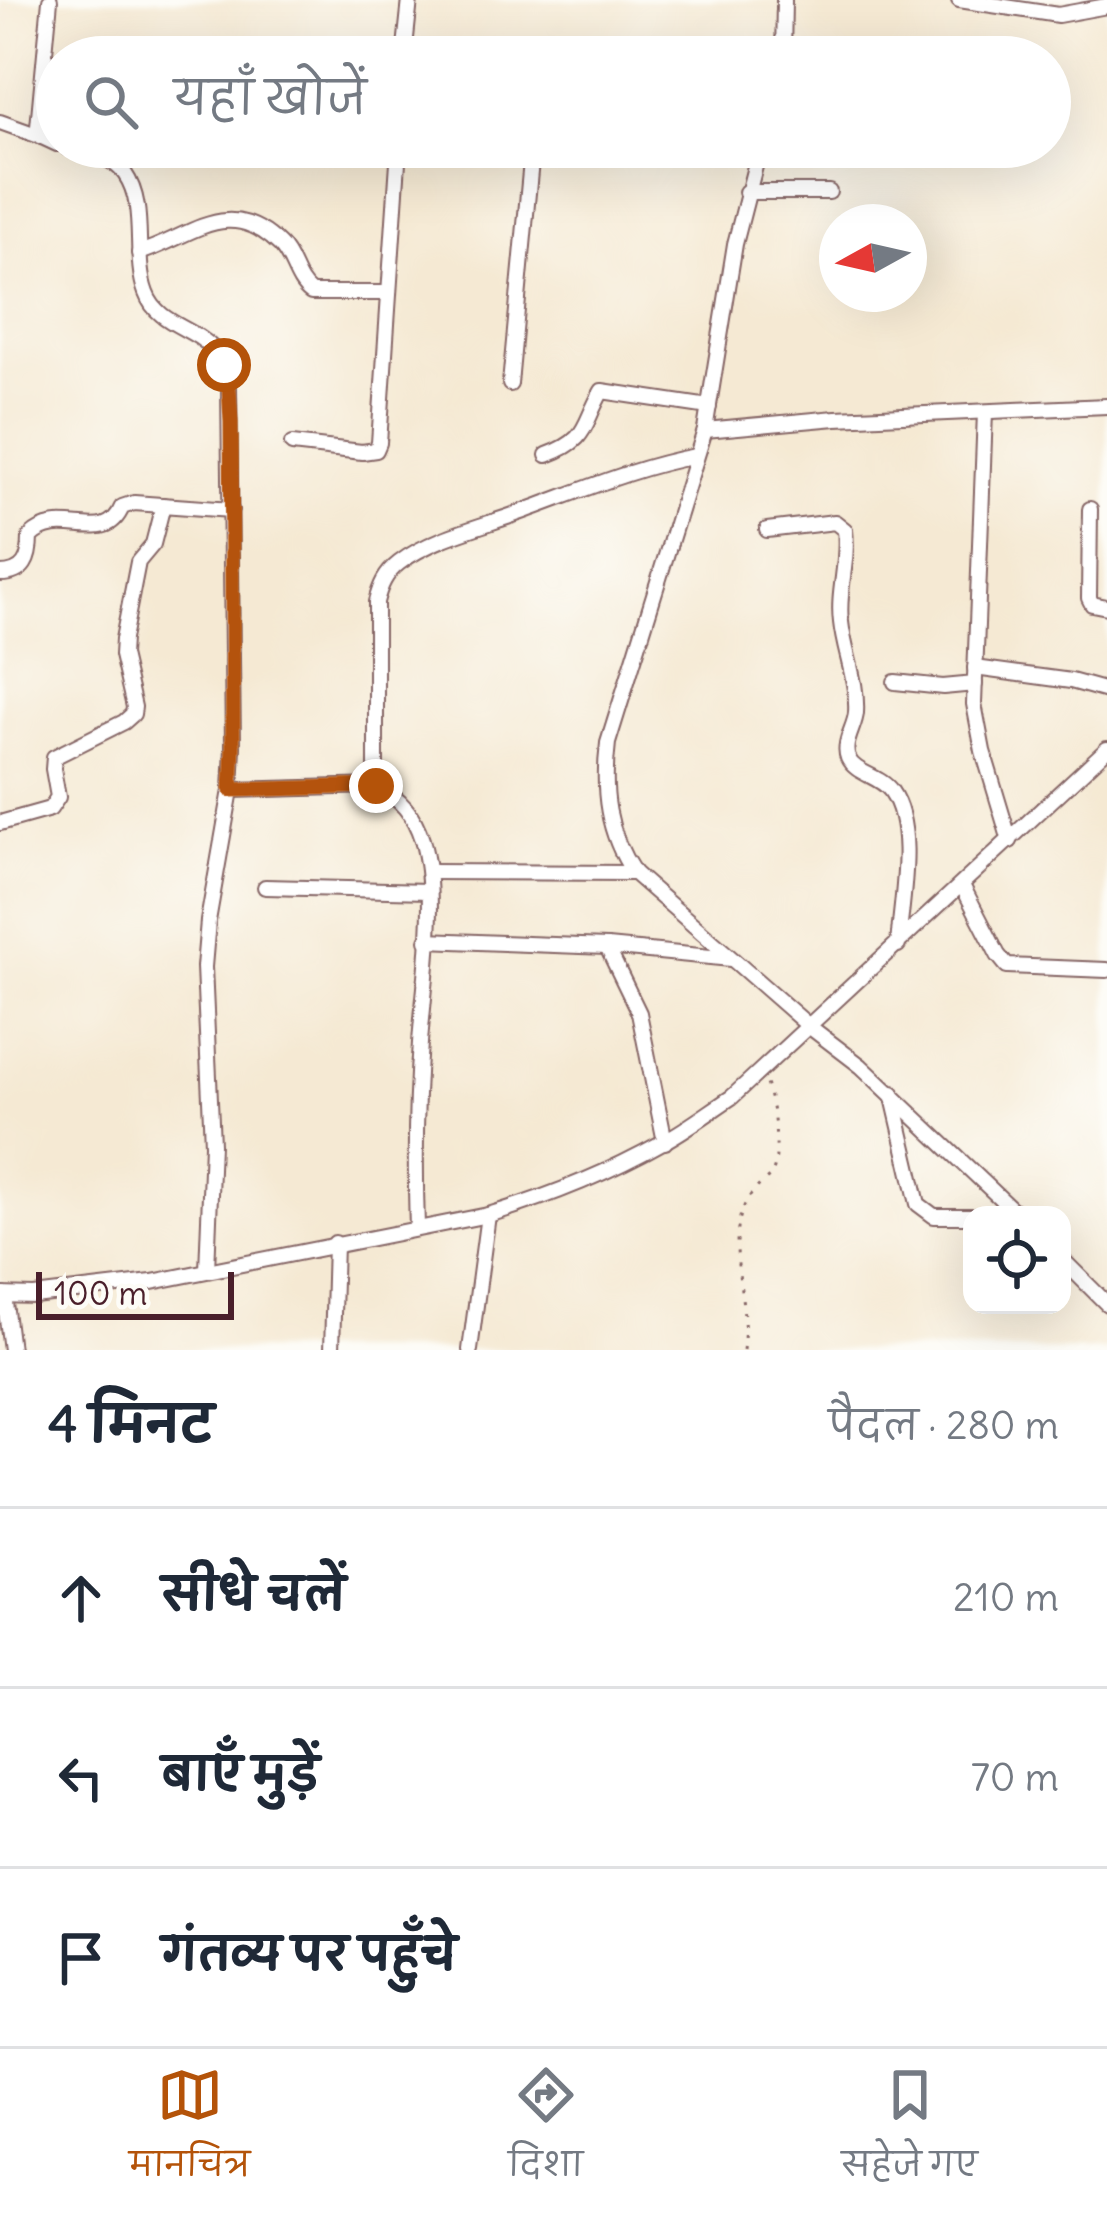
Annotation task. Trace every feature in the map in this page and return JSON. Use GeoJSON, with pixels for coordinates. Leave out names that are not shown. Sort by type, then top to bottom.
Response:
{"type":"FeatureCollection","features":[{"type":"Feature","properties":{"kind":"street"},"geometry":{"type":"LineString","coordinates":[[46,36],[50,0]]}},
{"type":"Feature","properties":{"kind":"street"},"geometry":{"type":"LineString","coordinates":[[406,36],[410,0]]}},
{"type":"Feature","properties":{"kind":"street"},"geometry":{"type":"LineString","coordinates":[[783,36],[784,0]]}},
{"type":"Feature","properties":{"kind":"street"},"geometry":{"type":"LineString","coordinates":[[959,0],[1058,15],[1107,5]]}},
{"type":"Feature","properties":{"kind":"street"},"geometry":{"type":"LineString","coordinates":[[0,122],[36,136]]}},
{"type":"Feature","properties":{"kind":"street"},"geometry":{"type":"LineString","coordinates":[[121,168],[136,202],[146,293],[166,320],[213,347],[229,387],[233,747],[231,790],[204,967],[212,1144],[207,1270]]}},
{"type":"Feature","properties":{"kind":"street"},"geometry":{"type":"LineString","coordinates":[[292,444],[362,452],[380,443],[398,168]]}},
{"type":"Feature","properties":{"kind":"street"},"geometry":{"type":"LineString","coordinates":[[510,384],[530,168]]}},
{"type":"Feature","properties":{"kind":"street"},"geometry":{"type":"LineString","coordinates":[[753,168],[735,244],[704,430],[608,743],[604,772],[610,825],[634,874],[810,1027],[862,1066],[1009,1206]]}},
{"type":"Feature","properties":{"kind":"street"},"geometry":{"type":"LineString","coordinates":[[746,192],[829,192]]}},
{"type":"Feature","properties":{"kind":"street"},"geometry":{"type":"LineString","coordinates":[[139,253],[203,224],[224,220],[266,233],[285,249],[302,287],[311,293],[388,292]]}},
{"type":"Feature","properties":{"kind":"street"},"geometry":{"type":"LineString","coordinates":[[547,454],[578,439],[602,391],[709,407]]}},
{"type":"Feature","properties":{"kind":"street"},"geometry":{"type":"LineString","coordinates":[[704,430],[836,418],[1107,406]]}},
{"type":"Feature","properties":{"kind":"street"},"geometry":{"type":"LineString","coordinates":[[985,412],[976,723],[1010,841]]}},
{"type":"Feature","properties":{"kind":"street"},"geometry":{"type":"LineString","coordinates":[[376,786],[376,602],[389,572],[447,538],[641,467],[696,456]]}},
{"type":"Feature","properties":{"kind":"street"},"geometry":{"type":"LineString","coordinates":[[0,574],[23,568],[30,537],[40,528],[107,526],[128,504],[231,510]]}},
{"type":"Feature","properties":{"kind":"street"},"geometry":{"type":"LineString","coordinates":[[0,823],[50,808],[58,796],[54,757],[133,714],[123,639],[139,562],[153,544],[163,505]]}},
{"type":"Feature","properties":{"kind":"street"},"geometry":{"type":"LineString","coordinates":[[1090,509],[1089,598],[1092,604],[1107,607]]}},
{"type":"Feature","properties":{"kind":"street"},"geometry":{"type":"LineString","coordinates":[[767,530],[835,522],[844,530],[841,624],[856,713],[847,750],[855,766],[882,780],[893,794],[904,826],[898,945]]}},
{"type":"Feature","properties":{"kind":"street"},"geometry":{"type":"LineString","coordinates":[[895,682],[943,687],[975,676],[1071,681],[1107,691]]}},
{"type":"Feature","properties":{"kind":"street"},"geometry":{"type":"LineString","coordinates":[[11,1350],[2,1295],[95,1291],[488,1215],[601,1175],[665,1142],[762,1071],[1107,749]]}},
{"type":"Feature","properties":{"kind":"street"},"geometry":{"type":"LineString","coordinates":[[231,790],[376,786],[393,794],[413,815],[429,872],[416,1106],[417,1228]]}},
{"type":"Feature","properties":{"kind":"street"},"geometry":{"type":"LineString","coordinates":[[429,872],[634,874]]}},
{"type":"Feature","properties":{"kind":"street"},"geometry":{"type":"LineString","coordinates":[[962,885],[1007,966],[1107,970]]}},
{"type":"Feature","properties":{"kind":"street"},"geometry":{"type":"LineString","coordinates":[[265,887],[429,891]]}},
{"type":"Feature","properties":{"kind":"street"},"geometry":{"type":"LineString","coordinates":[[427,940],[607,947],[731,959]]}},
{"type":"Feature","properties":{"kind":"street"},"geometry":{"type":"LineString","coordinates":[[607,947],[639,1013],[665,1142]]}},
{"type":"Feature","properties":{"kind":"street"},"geometry":{"type":"LineString","coordinates":[[892,1094],[918,1204],[934,1216],[963,1216]]}},
{"type":"Feature","properties":{"kind":"street"},"geometry":{"type":"LineString","coordinates":[[470,1350],[488,1215]]}},
{"type":"Feature","properties":{"kind":"street"},"geometry":{"type":"LineString","coordinates":[[332,1350],[335,1243]]}},
{"type":"Feature","properties":{"kind":"street"},"geometry":{"type":"LineString","coordinates":[[1071,1268],[1107,1304]]}},
{"type":"Feature","properties":{"kind":"path"},"geometry":{"type":"LineString","coordinates":[[743,1350],[747,1325],[737,1230],[753,1190],[773,1173],[776,1164],[773,1116],[762,1071]]}},
{"type":"Feature","properties":{"kind":"route"},"geometry":{"type":"LineString","coordinates":[[224,365],[231,422],[231,790],[376,786]]}}]}
